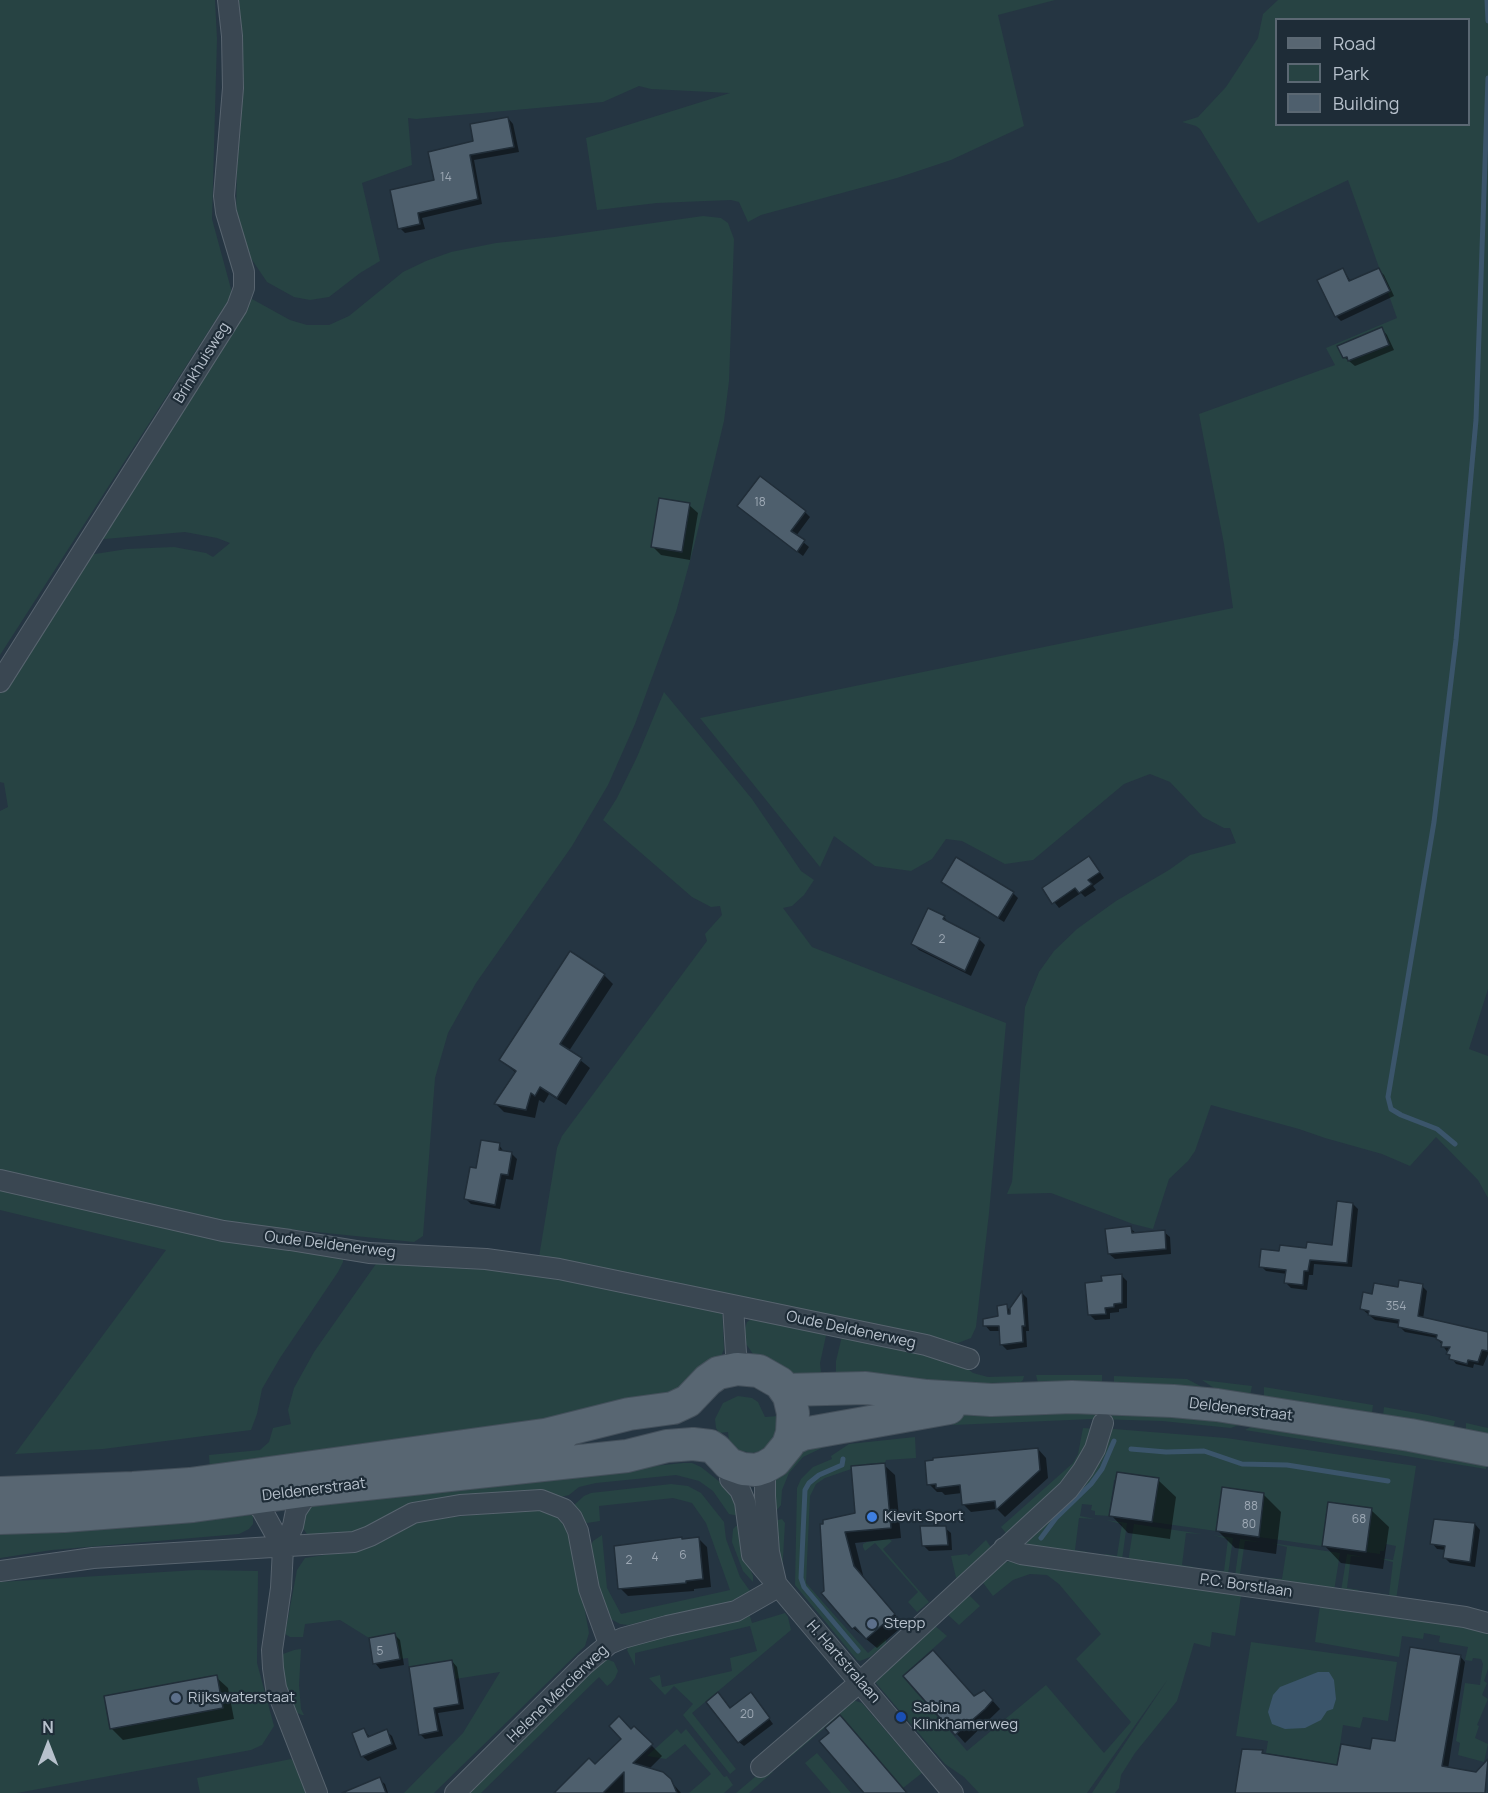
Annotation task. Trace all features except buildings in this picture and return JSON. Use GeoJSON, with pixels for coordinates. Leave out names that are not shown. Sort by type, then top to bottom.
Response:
{"type":"FeatureCollection","features":[{"type":"Feature","properties":{"kind":"main road"},"geometry":{"type":"LineString","coordinates":[[698,1429],[724,1461],[737,1467],[756,1470],[765,1467],[782,1455],[790,1413],[776,1404],[770,1394],[753,1383],[742,1381],[734,1376],[712,1394],[703,1407],[698,1429],[715,1470],[730,1479]]}},
{"type":"Feature","properties":{"kind":"main road","name":"Deldenerstraat"},"geometry":{"type":"LineString","coordinates":[[991,1400],[803,1434],[790,1413],[908,1401],[927,1396],[991,1400],[1048,1397],[1121,1398],[1217,1405],[1410,1435],[1488,1450]]}},
{"type":"Feature","properties":{"kind":"main road","name":"Deldenerstraat"},"geometry":{"type":"LineString","coordinates":[[0,1492],[190,1484],[545,1434],[698,1429]]}},
{"type":"Feature","properties":{"kind":"main road","name":"Deldenerstraat"},"geometry":{"type":"LineString","coordinates":[[0,1518],[139,1510],[627,1455],[667,1446],[698,1429]]}},
{"type":"Feature","properties":{"kind":"street","name":"Brinkhuisweg"},"geometry":{"type":"LineString","coordinates":[[0,682],[237,307],[244,288],[244,272],[226,212],[224,196],[233,88],[232,36],[228,0]]}},
{"type":"Feature","properties":{"kind":"street","name":"Oude Deldenerweg"},"geometry":{"type":"LineString","coordinates":[[0,1180],[223,1232],[369,1253],[521,1263],[559,1269],[926,1345],[969,1359]]}},
{"type":"Feature","properties":{"kind":"street"},"geometry":{"type":"LineString","coordinates":[[733,1306],[734,1376]]}},
{"type":"Feature","properties":{"kind":"street"},"geometry":{"type":"LineString","coordinates":[[761,1767],[860,1682],[1068,1490],[1095,1449],[1103,1423]]}},
{"type":"Feature","properties":{"kind":"street","name":"H. Hartstralaan"},"geometry":{"type":"LineString","coordinates":[[765,1467],[769,1552],[778,1587]]}},
{"type":"Feature","properties":{"kind":"street","name":"H. Hartstralaan"},"geometry":{"type":"LineString","coordinates":[[730,1479],[740,1490],[745,1502],[752,1555],[953,1793]]}},
{"type":"Feature","properties":{"kind":"street"},"geometry":{"type":"LineString","coordinates":[[310,1490],[296,1511],[293,1526],[283,1548],[281,1588],[272,1650],[276,1688],[317,1793]]}},
{"type":"Feature","properties":{"kind":"street"},"geometry":{"type":"LineString","coordinates":[[251,1498],[262,1510],[283,1548]]}},
{"type":"Feature","properties":{"kind":"street"},"geometry":{"type":"LineString","coordinates":[[0,1571],[93,1558],[354,1542],[413,1513],[460,1505],[541,1500],[554,1504],[568,1514],[578,1531],[590,1589],[609,1644]]}},
{"type":"Feature","properties":{"kind":"street","name":"P.C. Borstlaan"},"geometry":{"type":"LineString","coordinates":[[1004,1548],[1021,1554],[1465,1617],[1488,1623]]}},
{"type":"Feature","properties":{"kind":"street","name":"Helene Mercierweg"},"geometry":{"type":"LineString","coordinates":[[455,1793],[585,1664],[609,1644],[667,1626],[736,1611],[778,1587]]}},
{"type":"Feature","properties":{"kind":"green space"},"geometry":{"type":"Polygon","coordinates":[[[0,0],[215,0],[217,39],[212,219],[231,296],[0,655],[0,0]]]}},
{"type":"Feature","properties":{"kind":"green space"},"geometry":{"type":"Polygon","coordinates":[[[238,0],[1055,0],[998,15],[1024,126],[951,160],[897,178],[761,215],[748,222],[739,202],[731,200],[657,203],[597,210],[586,138],[730,93],[651,89],[639,86],[603,102],[408,118],[412,165],[362,183],[380,261],[329,297],[310,300],[294,297],[267,282],[244,248],[236,218],[240,12],[238,0]]]}},
{"type":"Feature","properties":{"kind":"green space"},"geometry":{"type":"Polygon","coordinates":[[[1278,0],[1488,0],[1488,989],[1469,1049],[1488,1056],[1488,1198],[1478,1180],[1436,1137],[1410,1166],[1382,1154],[1211,1105],[1195,1151],[1169,1179],[1153,1229],[1133,1224],[1051,1193],[1007,1194],[1012,1182],[1025,1007],[1039,972],[1054,951],[1077,929],[1116,901],[1190,855],[1236,843],[1230,828],[1224,828],[1203,817],[1170,782],[1150,774],[1124,784],[1033,860],[1005,864],[962,841],[946,839],[932,859],[911,871],[875,866],[834,836],[820,867],[700,718],[1233,608],[1224,544],[1199,414],[1335,365],[1326,348],[1397,318],[1348,180],[1258,223],[1200,129],[1182,122],[1198,117],[1226,87],[1258,38],[1263,14],[1278,0]]]}},
{"type":"Feature","properties":{"kind":"green space"},"geometry":{"type":"Polygon","coordinates":[[[703,216],[721,218],[728,223],[734,239],[729,381],[724,421],[676,612],[635,724],[608,785],[572,846],[476,983],[448,1033],[435,1078],[423,1236],[414,1242],[218,1222],[0,1171],[0,811],[8,807],[4,783],[0,782],[0,684],[82,556],[127,549],[174,547],[206,553],[213,557],[230,543],[185,532],[93,540],[249,301],[252,299],[290,320],[307,325],[329,325],[349,316],[403,272],[451,252],[496,243],[703,216]]]}},
{"type":"Feature","properties":{"kind":"green space"},"geometry":{"type":"Polygon","coordinates":[[[664,692],[752,799],[801,871],[814,880],[804,895],[792,906],[783,908],[812,947],[1006,1023],[989,1213],[976,1327],[971,1338],[958,1343],[778,1304],[539,1257],[557,1148],[562,1136],[707,941],[705,934],[722,915],[720,906],[711,907],[692,897],[603,820],[617,798],[637,757],[664,692]]]}},
{"type":"Feature","properties":{"kind":"green space"},"geometry":{"type":"Polygon","coordinates":[[[0,1188],[220,1241],[343,1255],[343,1262],[262,1389],[251,1430],[103,1449],[15,1454],[166,1250],[0,1210],[0,1188]]]}},
{"type":"Feature","properties":{"kind":"green space"},"geometry":{"type":"Polygon","coordinates":[[[378,1261],[414,1262],[526,1273],[722,1306],[724,1349],[719,1362],[667,1402],[210,1469],[209,1455],[260,1450],[269,1442],[273,1428],[291,1424],[288,1410],[294,1388],[314,1352],[378,1261]]]}},
{"type":"Feature","properties":{"kind":"green space"},"geometry":{"type":"Polygon","coordinates":[[[753,1318],[827,1331],[820,1363],[822,1382],[811,1384],[768,1367],[753,1354],[746,1344],[744,1332],[747,1322],[753,1318]]]}},
{"type":"Feature","properties":{"kind":"green space"},"geometry":{"type":"Polygon","coordinates":[[[842,1336],[954,1358],[973,1373],[988,1377],[1024,1376],[1021,1382],[929,1385],[836,1380],[836,1361],[842,1336]]]}},
{"type":"Feature","properties":{"kind":"green space"},"geometry":{"type":"Polygon","coordinates":[[[1036,1375],[1102,1375],[1102,1385],[1038,1383],[1036,1375]]]}},
{"type":"Feature","properties":{"kind":"green space"},"geometry":{"type":"Polygon","coordinates":[[[1114,1376],[1187,1379],[1208,1390],[1114,1384],[1114,1376]]]}},
{"type":"Feature","properties":{"kind":"green space"},"geometry":{"type":"Polygon","coordinates":[[[1202,1380],[1252,1386],[1250,1396],[1223,1394],[1202,1380]]]}},
{"type":"Feature","properties":{"kind":"green space"},"geometry":{"type":"Polygon","coordinates":[[[1264,1387],[1373,1405],[1372,1413],[1264,1399],[1264,1387]]]}},
{"type":"Feature","properties":{"kind":"green space"},"geometry":{"type":"Polygon","coordinates":[[[738,1396],[752,1398],[758,1402],[765,1417],[778,1416],[776,1436],[761,1451],[752,1453],[738,1450],[729,1441],[728,1432],[719,1433],[716,1428],[715,1419],[723,1403],[738,1396]]]}},
{"type":"Feature","properties":{"kind":"green space"},"geometry":{"type":"Polygon","coordinates":[[[1384,1407],[1455,1421],[1453,1428],[1383,1416],[1384,1407]]]}},
{"type":"Feature","properties":{"kind":"green space"},"geometry":{"type":"Polygon","coordinates":[[[1062,1408],[1251,1420],[1231,1428],[1162,1421],[1093,1419],[953,1425],[952,1416],[982,1412],[1062,1408]]]}},
{"type":"Feature","properties":{"kind":"green space"},"geometry":{"type":"Polygon","coordinates":[[[1262,1421],[1487,1464],[1486,1469],[1245,1430],[1262,1421]]]}},
{"type":"Feature","properties":{"kind":"green space"},"geometry":{"type":"Polygon","coordinates":[[[1466,1423],[1488,1428],[1488,1436],[1466,1431],[1466,1423]]]}},
{"type":"Feature","properties":{"kind":"green space"},"geometry":{"type":"Polygon","coordinates":[[[1083,1428],[1096,1429],[1084,1465],[1009,1537],[1001,1527],[1073,1463],[1078,1454],[1083,1428]]]}},
{"type":"Feature","properties":{"kind":"green space"},"geometry":{"type":"Polygon","coordinates":[[[1114,1429],[1226,1438],[1416,1466],[1396,1600],[1381,1599],[1376,1593],[1389,1595],[1393,1562],[1378,1558],[1393,1560],[1396,1546],[1386,1544],[1384,1551],[1380,1551],[1380,1554],[1366,1552],[1372,1509],[1328,1502],[1322,1546],[1259,1537],[1264,1501],[1261,1500],[1261,1494],[1265,1494],[1244,1490],[1222,1488],[1216,1531],[1152,1522],[1159,1478],[1116,1472],[1119,1474],[1118,1480],[1114,1480],[1109,1516],[1095,1515],[1095,1511],[1091,1510],[1092,1505],[1082,1504],[1080,1516],[1095,1519],[1079,1518],[1075,1550],[1088,1552],[1083,1556],[1022,1548],[1020,1540],[1105,1431],[1114,1429]]]}},
{"type":"Feature","properties":{"kind":"green space"},"geometry":{"type":"Polygon","coordinates":[[[915,1437],[916,1458],[866,1464],[825,1478],[816,1484],[810,1496],[806,1583],[868,1653],[886,1638],[886,1644],[870,1657],[860,1661],[795,1585],[797,1488],[801,1479],[813,1467],[832,1459],[831,1456],[849,1444],[915,1437]]]}},
{"type":"Feature","properties":{"kind":"green space"},"geometry":{"type":"Polygon","coordinates":[[[828,1445],[803,1457],[789,1473],[782,1490],[781,1505],[776,1511],[768,1488],[793,1448],[828,1445]]]}},
{"type":"Feature","properties":{"kind":"green space"},"geometry":{"type":"Polygon","coordinates":[[[692,1463],[701,1467],[725,1486],[735,1496],[739,1516],[729,1514],[713,1491],[699,1481],[676,1475],[596,1483],[579,1487],[569,1495],[561,1497],[539,1493],[361,1533],[309,1537],[302,1527],[302,1520],[309,1508],[329,1500],[692,1463]]]}},
{"type":"Feature","properties":{"kind":"green space"},"geometry":{"type":"Polygon","coordinates":[[[671,1484],[688,1486],[701,1493],[724,1522],[726,1539],[740,1577],[750,1591],[747,1596],[729,1603],[628,1625],[620,1624],[611,1619],[599,1603],[590,1548],[593,1541],[602,1535],[607,1588],[621,1614],[730,1590],[706,1523],[692,1503],[673,1498],[599,1506],[600,1521],[587,1523],[573,1506],[591,1493],[671,1484]]]}},
{"type":"Feature","properties":{"kind":"green space"},"geometry":{"type":"Polygon","coordinates":[[[540,1508],[557,1513],[569,1523],[589,1633],[585,1646],[434,1793],[404,1793],[463,1733],[500,1672],[455,1679],[452,1660],[409,1667],[408,1658],[400,1659],[395,1633],[369,1638],[340,1620],[305,1624],[303,1637],[290,1637],[285,1634],[297,1570],[305,1558],[351,1551],[424,1520],[540,1508]]]}},
{"type":"Feature","properties":{"kind":"green space"},"geometry":{"type":"Polygon","coordinates":[[[253,1515],[253,1524],[239,1534],[52,1550],[0,1558],[0,1534],[43,1533],[253,1515]]]}},
{"type":"Feature","properties":{"kind":"green space"},"geometry":{"type":"Polygon","coordinates":[[[782,1519],[785,1523],[782,1575],[774,1521],[782,1519]]]}},
{"type":"Feature","properties":{"kind":"green space"},"geometry":{"type":"Polygon","coordinates":[[[1106,1520],[1127,1523],[1122,1560],[1107,1558],[1105,1554],[1117,1556],[1122,1524],[1106,1520]]]}},
{"type":"Feature","properties":{"kind":"green space"},"geometry":{"type":"Polygon","coordinates":[[[1134,1524],[1202,1534],[1186,1533],[1182,1565],[1194,1567],[1189,1571],[1128,1562],[1134,1524]]]}},
{"type":"Feature","properties":{"kind":"green space"},"geometry":{"type":"Polygon","coordinates":[[[741,1525],[753,1582],[743,1571],[732,1542],[733,1529],[741,1525]]]}},
{"type":"Feature","properties":{"kind":"green space"},"geometry":{"type":"Polygon","coordinates":[[[1213,1535],[1233,1538],[1228,1575],[1214,1573],[1211,1570],[1224,1571],[1228,1539],[1213,1535]]]}},
{"type":"Feature","properties":{"kind":"green space"},"geometry":{"type":"Polygon","coordinates":[[[889,1539],[892,1541],[883,1549],[929,1602],[917,1612],[908,1602],[918,1592],[875,1543],[865,1551],[863,1547],[863,1544],[867,1542],[889,1539]]]}},
{"type":"Feature","properties":{"kind":"green space"},"geometry":{"type":"Polygon","coordinates":[[[1240,1539],[1261,1542],[1245,1541],[1240,1574],[1253,1576],[1249,1578],[1235,1576],[1240,1539]]]}},
{"type":"Feature","properties":{"kind":"green space"},"geometry":{"type":"Polygon","coordinates":[[[986,1540],[990,1546],[989,1554],[957,1582],[951,1556],[967,1554],[969,1556],[986,1540]]]}},
{"type":"Feature","properties":{"kind":"green space"},"geometry":{"type":"Polygon","coordinates":[[[1271,1543],[1340,1553],[1334,1591],[1274,1583],[1270,1578],[1282,1579],[1287,1547],[1271,1543]]]}},
{"type":"Feature","properties":{"kind":"green space"},"geometry":{"type":"Polygon","coordinates":[[[1347,1554],[1364,1557],[1351,1556],[1347,1588],[1359,1590],[1356,1593],[1341,1591],[1347,1554]]]}},
{"type":"Feature","properties":{"kind":"green space"},"geometry":{"type":"Polygon","coordinates":[[[1013,1561],[1239,1593],[1241,1596],[1235,1636],[1212,1632],[1210,1647],[1194,1643],[1177,1701],[1135,1753],[1121,1775],[1119,1788],[1115,1793],[1092,1793],[1168,1679],[1087,1793],[979,1793],[964,1777],[945,1764],[876,1683],[878,1673],[934,1625],[947,1636],[902,1676],[967,1751],[1046,1685],[1104,1753],[1131,1722],[1076,1659],[1101,1634],[1059,1584],[1047,1575],[1030,1574],[1013,1580],[993,1596],[981,1580],[1004,1562],[1013,1561]]]}},
{"type":"Feature","properties":{"kind":"green space"},"geometry":{"type":"Polygon","coordinates":[[[196,1570],[258,1571],[257,1663],[274,1726],[262,1745],[251,1750],[17,1793],[0,1793],[0,1582],[196,1570]]]}},
{"type":"Feature","properties":{"kind":"green space"},"geometry":{"type":"Polygon","coordinates":[[[964,1595],[970,1596],[980,1606],[959,1625],[947,1614],[964,1595]]]}},
{"type":"Feature","properties":{"kind":"green space"},"geometry":{"type":"Polygon","coordinates":[[[1320,1605],[1452,1622],[1488,1631],[1488,1669],[1484,1681],[1487,1683],[1482,1695],[1488,1699],[1477,1725],[1479,1726],[1475,1738],[1488,1744],[1484,1762],[1458,1755],[1460,1743],[1456,1741],[1465,1683],[1480,1685],[1483,1664],[1481,1659],[1465,1660],[1468,1647],[1439,1642],[1440,1636],[1424,1633],[1423,1639],[1402,1636],[1399,1657],[1315,1642],[1320,1605]]]}},
{"type":"Feature","properties":{"kind":"green space"},"geometry":{"type":"Polygon","coordinates":[[[749,1613],[752,1623],[785,1613],[791,1630],[692,1713],[736,1769],[730,1774],[683,1715],[693,1704],[674,1686],[665,1695],[649,1678],[660,1675],[662,1687],[732,1671],[730,1658],[757,1651],[750,1626],[635,1653],[635,1666],[627,1650],[631,1641],[749,1613]]]}},
{"type":"Feature","properties":{"kind":"green space"},"geometry":{"type":"Polygon","coordinates":[[[1251,1642],[1397,1662],[1388,1721],[1363,1717],[1360,1728],[1343,1725],[1337,1765],[1266,1753],[1268,1741],[1236,1736],[1251,1642]]]}},
{"type":"Feature","properties":{"kind":"green space"},"geometry":{"type":"Polygon","coordinates":[[[301,1649],[299,1685],[301,1709],[304,1715],[295,1712],[283,1679],[282,1668],[283,1654],[301,1649]]]}},
{"type":"Feature","properties":{"kind":"green space"},"geometry":{"type":"Polygon","coordinates":[[[604,1658],[614,1662],[618,1671],[611,1683],[607,1686],[599,1677],[481,1793],[471,1793],[469,1788],[604,1658]]]}},
{"type":"Feature","properties":{"kind":"green space"},"geometry":{"type":"Polygon","coordinates":[[[853,1700],[862,1703],[922,1773],[903,1788],[840,1715],[788,1759],[787,1757],[853,1700]]]}},
{"type":"Feature","properties":{"kind":"green space"},"geometry":{"type":"Polygon","coordinates":[[[677,1729],[681,1734],[686,1729],[724,1777],[727,1776],[733,1785],[724,1793],[689,1793],[711,1774],[685,1744],[666,1759],[647,1756],[677,1729]]]}},
{"type":"Feature","properties":{"kind":"green space"},"geometry":{"type":"Polygon","coordinates":[[[817,1753],[851,1793],[831,1793],[805,1763],[817,1753]]]}},
{"type":"Feature","properties":{"kind":"green space"},"geometry":{"type":"Polygon","coordinates":[[[291,1759],[303,1767],[314,1793],[200,1793],[197,1778],[291,1759]]]}},
{"type":"Feature","properties":{"kind":"green space"},"geometry":{"type":"Polygon","coordinates":[[[762,1771],[773,1772],[749,1793],[736,1793],[762,1771]]]}},
{"type":"Feature","properties":{"kind":"water"},"geometry":{"type":"Polygon","coordinates":[[[1318,1672],[1329,1672],[1334,1680],[1336,1699],[1333,1709],[1327,1711],[1321,1720],[1305,1728],[1285,1729],[1272,1724],[1268,1712],[1273,1695],[1280,1687],[1318,1672]]]}},
{"type":"Feature","properties":{"kind":"waterway"},"geometry":{"type":"LineString","coordinates":[[1487,0],[1488,21]]}},
{"type":"Feature","properties":{"kind":"waterway"},"geometry":{"type":"LineString","coordinates":[[1455,1144],[1437,1129],[1391,1109],[1388,1097],[1434,822],[1456,640],[1476,420],[1488,78]]}},
{"type":"Feature","properties":{"kind":"waterway"},"geometry":{"type":"LineString","coordinates":[[1041,1538],[1056,1518],[1091,1484],[1102,1469],[1114,1441]]}},
{"type":"Feature","properties":{"kind":"waterway"},"geometry":{"type":"LineString","coordinates":[[1131,1449],[1166,1452],[1204,1451],[1242,1464],[1287,1465],[1388,1481]]}},
{"type":"Feature","properties":{"kind":"waterway"},"geometry":{"type":"LineString","coordinates":[[843,1459],[842,1465],[819,1475],[809,1483],[805,1490],[801,1578],[804,1587],[858,1651]]}},
{"type":"Feature","properties":{"kind":"place","name":"Kievit Sport"},"geometry":{"type":"Point","coordinates":[872,1517]}},
{"type":"Feature","properties":{"kind":"place","name":"Stepp"},"geometry":{"type":"Point","coordinates":[872,1624]}},
{"type":"Feature","properties":{"kind":"place","name":"Rijkswaterstaat"},"geometry":{"type":"Point","coordinates":[176,1698]}},
{"type":"Feature","properties":{"kind":"place","name":"Sabina Klinkhamerweg"},"geometry":{"type":"Point","coordinates":[901,1717]}}]}
